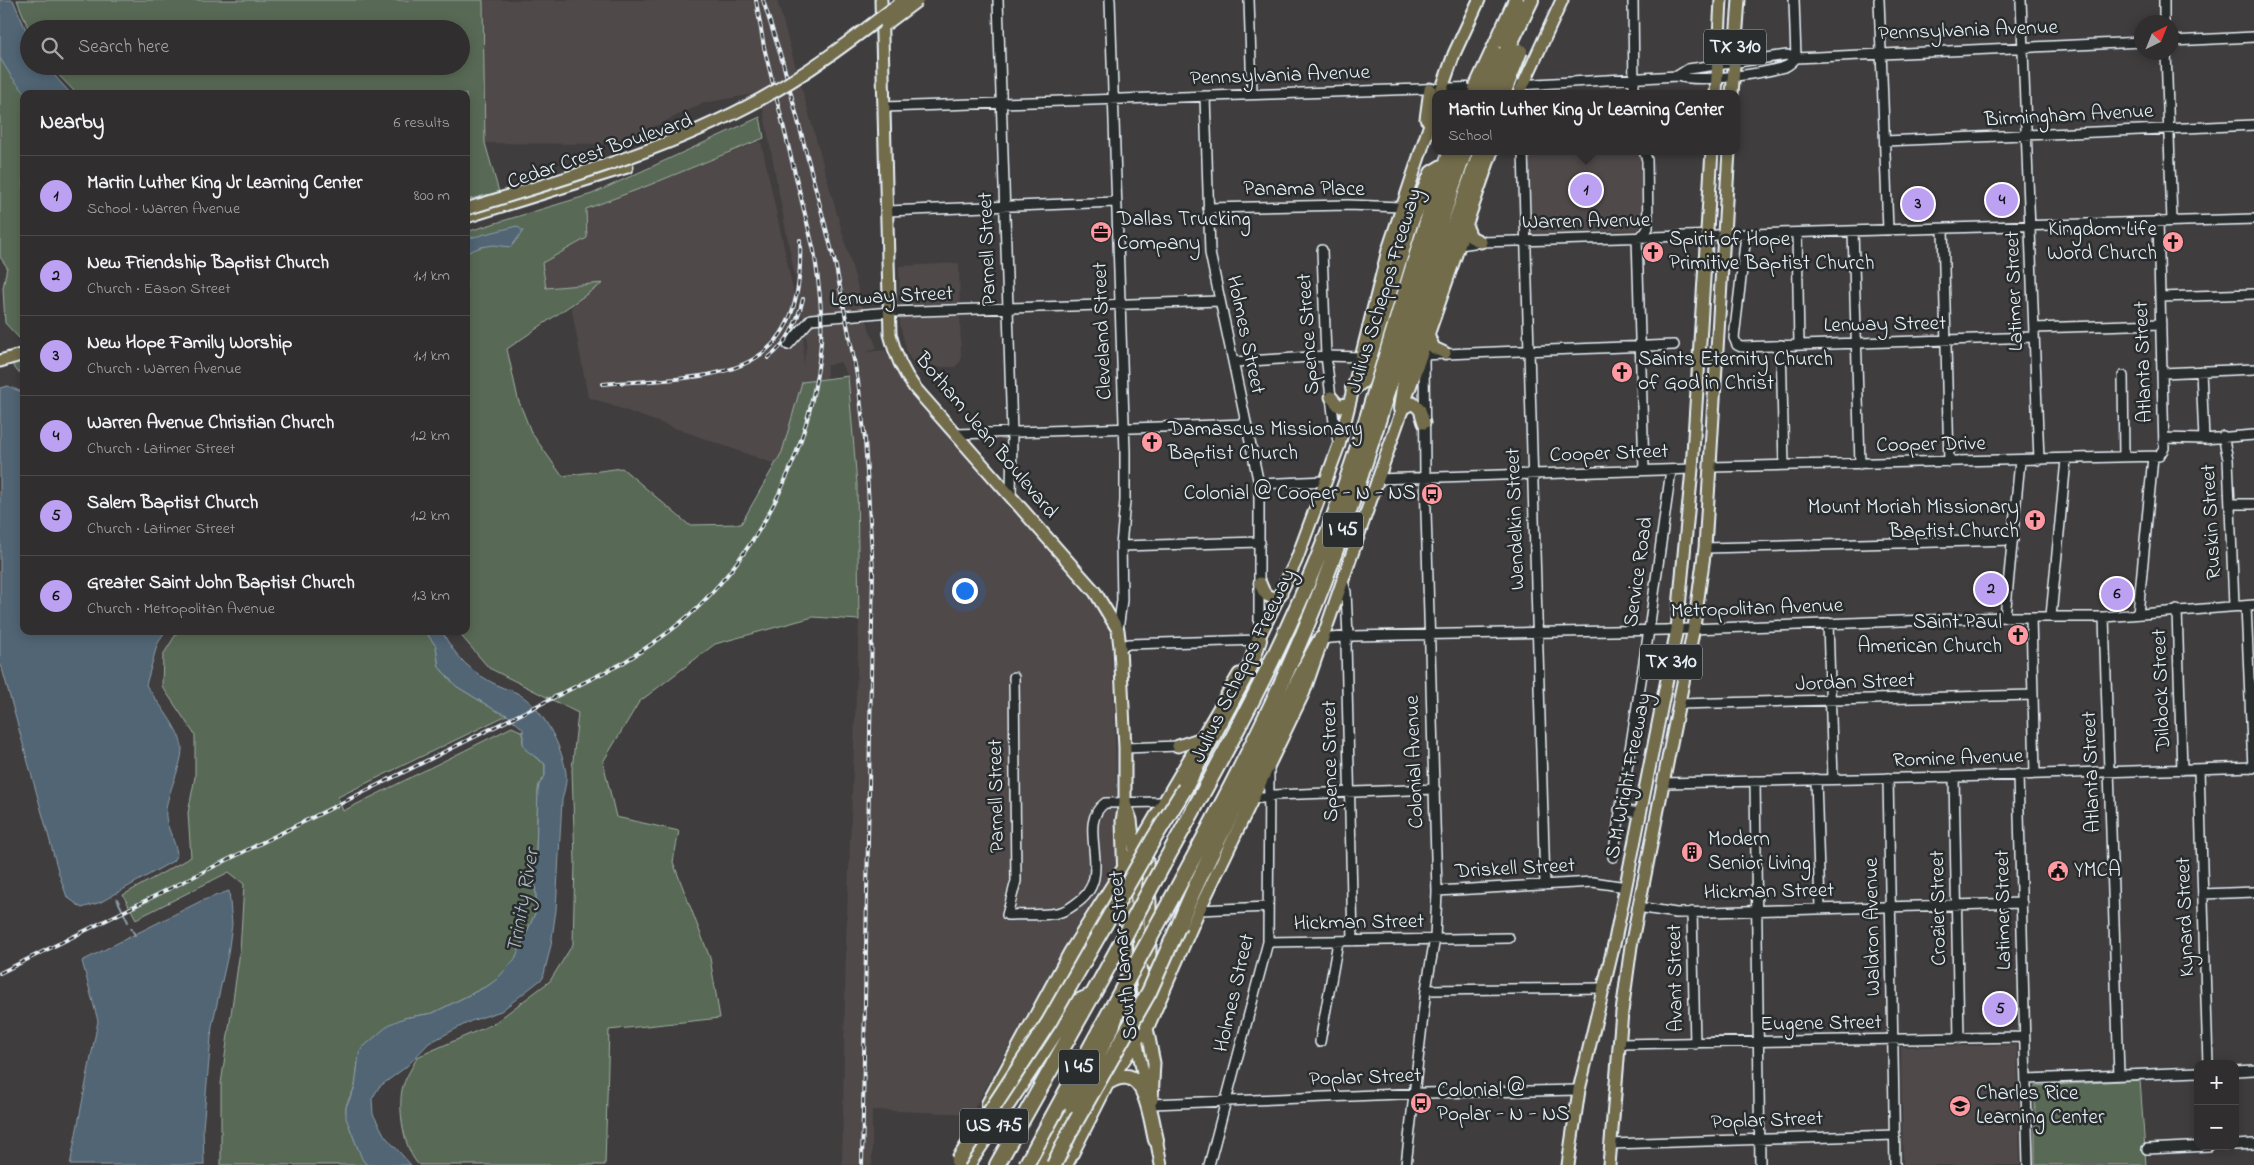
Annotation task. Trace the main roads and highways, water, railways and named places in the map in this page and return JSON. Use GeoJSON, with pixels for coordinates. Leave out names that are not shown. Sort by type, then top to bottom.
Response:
{"type":"FeatureCollection","features":[{"type":"Feature","properties":{"kind":"highway"},"geometry":{"type":"LineString","coordinates":[[1504,90],[1524,3]]}},
{"type":"Feature","properties":{"kind":"highway"},"geometry":{"type":"LineString","coordinates":[[1476,90],[1492,50],[1524,3]]}},
{"type":"Feature","properties":{"kind":"highway"},"geometry":{"type":"LineString","coordinates":[[1490,90],[1514,50]]}},
{"type":"Feature","properties":{"kind":"highway","name":"Julius Schepps Freeway"},"geometry":{"type":"LineString","coordinates":[[1026,1165],[1172,898],[1258,732],[1288,669],[1317,601],[1344,526],[1442,216],[1464,155]]}},
{"type":"Feature","properties":{"kind":"highway"},"geometry":{"type":"LineString","coordinates":[[1401,409],[1406,374],[1441,262],[1479,155]]}},
{"type":"Feature","properties":{"kind":"highway"},"geometry":{"type":"LineString","coordinates":[[1353,388],[1362,381],[1400,255],[1420,200],[1432,173],[1449,157]]}},
{"type":"Feature","properties":{"kind":"highway","name":"Julius Schepps Freeway"},"geometry":{"type":"LineString","coordinates":[[997,1165],[1093,995],[1264,677],[1320,553],[1350,469],[1449,157]]}},
{"type":"Feature","properties":{"kind":"highway"},"geometry":{"type":"LineString","coordinates":[[1054,1165],[1072,1128],[1149,992],[1201,874],[1306,665],[1321,639]]}},
{"type":"Feature","properties":{"kind":"highway"},"geometry":{"type":"LineString","coordinates":[[960,1164],[1049,1022],[1153,840],[1185,788],[1250,667],[1259,640]]}},
{"type":"Feature","properties":{"kind":"highway"},"geometry":{"type":"LineString","coordinates":[[960,1164],[1056,979],[1123,871]]}},
{"type":"Feature","properties":{"kind":"highway","name":"US 175"},"geometry":{"type":"LineString","coordinates":[[1042,1165],[1112,1027],[1133,968]]}},
{"type":"Feature","properties":{"kind":"highway","name":"US 175"},"geometry":{"type":"LineString","coordinates":[[960,1164],[1075,1003],[1093,995]]}},
{"type":"Feature","properties":{"kind":"highway"},"geometry":{"type":"LineString","coordinates":[[1065,1165],[1107,1082],[1136,1040]]}},
{"type":"Feature","properties":{"kind":"highway"},"geometry":{"type":"LineString","coordinates":[[1107,1082],[1119,1076],[1124,1076],[1132,1078],[1139,1083],[1145,1096],[1156,1140]]}},
{"type":"Feature","properties":{"kind":"main road","name":"Botham Jean Boulevard"},"geometry":{"type":"LineString","coordinates":[[881,0],[890,334],[895,354],[903,372],[1095,592],[1118,630],[1125,748],[1125,803],[1122,821],[1123,871]]}},
{"type":"Feature","properties":{"kind":"main road","name":"Cedar Crest Boulevard"},"geometry":{"type":"LineString","coordinates":[[470,208],[613,164],[670,143],[727,116],[806,71],[904,0]]}},
{"type":"Feature","properties":{"kind":"main road","name":"Cedar Crest Boulevard"},"geometry":{"type":"LineString","coordinates":[[470,216],[620,169],[700,138],[766,104],[816,74],[918,0]]}},
{"type":"Feature","properties":{"kind":"main road"},"geometry":{"type":"LineString","coordinates":[[1438,90],[1479,0]]}},
{"type":"Feature","properties":{"kind":"main road"},"geometry":{"type":"LineString","coordinates":[[1521,89],[1562,0]]}},
{"type":"Feature","properties":{"kind":"main road","name":"TX 310"},"geometry":{"type":"LineString","coordinates":[[1716,90],[1721,0]]}},
{"type":"Feature","properties":{"kind":"main road","name":"TX 310"},"geometry":{"type":"LineString","coordinates":[[1732,90],[1739,0]]}},
{"type":"Feature","properties":{"kind":"main road"},"geometry":{"type":"LineString","coordinates":[[1423,140],[1432,110]]}},
{"type":"Feature","properties":{"kind":"main road","name":"Julius Schepps Freeway"},"geometry":{"type":"LineString","coordinates":[[1123,871],[1259,640],[1296,561],[1339,445],[1401,207],[1432,118]]}},
{"type":"Feature","properties":{"kind":"main road"},"geometry":{"type":"LineString","coordinates":[[1136,1040],[1147,1029],[1251,798],[1269,766],[1304,692],[1376,479],[1423,355],[1428,335],[1446,288],[1491,155]]}},
{"type":"Feature","properties":{"kind":"main road","name":"S M Wright Freeway"},"geometry":{"type":"LineString","coordinates":[[1568,1165],[1579,1090],[1626,887],[1677,629],[1692,469],[1712,155]]}},
{"type":"Feature","properties":{"kind":"main road","name":"S M Wright Freeway"},"geometry":{"type":"LineString","coordinates":[[1609,1165],[1628,962],[1694,627],[1705,548],[1729,155]]}},
{"type":"Feature","properties":{"kind":"main road"},"geometry":{"type":"LineString","coordinates":[[1466,226],[1471,238],[1481,242]]}},
{"type":"Feature","properties":{"kind":"main road"},"geometry":{"type":"LineString","coordinates":[[1428,335],[1434,348],[1445,353]]}},
{"type":"Feature","properties":{"kind":"main road"},"geometry":{"type":"LineString","coordinates":[[0,353],[20,347]]}},
{"type":"Feature","properties":{"kind":"main road"},"geometry":{"type":"LineString","coordinates":[[0,361],[20,355]]}},
{"type":"Feature","properties":{"kind":"main road"},"geometry":{"type":"LineString","coordinates":[[1330,397],[1339,406],[1349,403]]}},
{"type":"Feature","properties":{"kind":"main road"},"geometry":{"type":"LineString","coordinates":[[1401,409],[1413,403],[1420,410],[1424,423]]}},
{"type":"Feature","properties":{"kind":"main road"},"geometry":{"type":"LineString","coordinates":[[1260,583],[1264,593],[1268,596],[1276,597],[1281,594]]}},
{"type":"Feature","properties":{"kind":"main road"},"geometry":{"type":"LineString","coordinates":[[1191,755],[1188,750],[1178,746],[1202,738]]}},
{"type":"Feature","properties":{"kind":"main road","name":"South Lamar Street"},"geometry":{"type":"LineString","coordinates":[[1125,803],[1132,820],[1144,1013],[1155,1078],[1152,1104]]}},
{"type":"Feature","properties":{"kind":"main road"},"geometry":{"type":"LineString","coordinates":[[1144,836],[1148,865],[1150,959],[1157,969],[1173,970]]}},
{"type":"Feature","properties":{"kind":"main road","name":"South Lamar Street"},"geometry":{"type":"LineString","coordinates":[[1123,871],[1128,1001],[1144,1081],[1152,1104],[1161,1165]]}},
{"type":"Feature","properties":{"kind":"main road"},"geometry":{"type":"LineString","coordinates":[[1128,1001],[1144,1013],[1150,1013],[1157,1008]]}},
{"type":"Feature","properties":{"kind":"water"},"geometry":{"type":"Polygon","coordinates":[[[0,0],[13,0],[22,20],[20,20],[20,75],[54,75],[67,90],[23,90],[0,58],[0,0]]]}},
{"type":"Feature","properties":{"kind":"water"},"geometry":{"type":"Polygon","coordinates":[[[517,226],[523,231],[511,247],[494,245],[470,251],[470,238],[517,226]]]}},
{"type":"Feature","properties":{"kind":"water"},"geometry":{"type":"Polygon","coordinates":[[[8,386],[20,391],[20,635],[163,635],[157,645],[146,685],[168,716],[181,742],[180,763],[166,809],[168,826],[177,854],[173,861],[101,902],[82,908],[67,897],[59,874],[0,661],[0,388],[8,386]]]}},
{"type":"Feature","properties":{"kind":"water"},"geometry":{"type":"Polygon","coordinates":[[[428,635],[444,635],[458,656],[473,670],[501,687],[517,693],[535,707],[555,739],[566,773],[562,800],[556,910],[551,945],[543,978],[501,1011],[471,1021],[429,1043],[406,1067],[379,1087],[372,1099],[373,1114],[385,1136],[411,1165],[367,1165],[362,1159],[346,1118],[346,1107],[355,1087],[359,1054],[362,1048],[390,1024],[404,1018],[433,1013],[489,985],[497,979],[515,959],[537,909],[534,868],[538,791],[539,785],[545,776],[545,764],[526,750],[523,743],[523,729],[507,715],[495,710],[456,686],[439,667],[436,646],[428,635]]]}},
{"type":"Feature","properties":{"kind":"water"},"geometry":{"type":"Polygon","coordinates":[[[229,891],[232,924],[228,954],[212,1026],[203,1128],[204,1165],[70,1165],[98,1021],[82,961],[201,901],[229,891]]]}},
{"type":"Feature","properties":{"kind":"waterway"},"geometry":{"type":"LineString","coordinates":[[117,899],[128,922]]}},
{"type":"Feature","properties":{"kind":"waterway"},"geometry":{"type":"LineString","coordinates":[[131,928],[135,935]]}},
{"type":"Feature","properties":{"kind":"railway"},"geometry":{"type":"LineString","coordinates":[[0,973],[621,664],[661,638],[697,608],[744,553],[780,491],[806,424],[820,353],[821,328],[819,289],[814,251],[764,47],[756,0]]}},
{"type":"Feature","properties":{"kind":"railway"},"geometry":{"type":"LineString","coordinates":[[763,0],[783,63],[836,267],[858,381],[865,440],[873,570],[862,1165]]}},
{"type":"Feature","properties":{"kind":"railway"},"geometry":{"type":"LineString","coordinates":[[603,384],[681,379],[716,373],[745,363],[770,347],[787,323],[798,287],[800,240]]}},
{"type":"Feature","properties":{"kind":"railway"},"geometry":{"type":"LineString","coordinates":[[768,358],[781,346],[791,332],[803,299]]}},
{"type":"Feature","properties":{"kind":"place","name":"Martin Luther King Jr Learning Center"},"geometry":{"type":"Point","coordinates":[1586,190]}},
{"type":"Feature","properties":{"kind":"place","name":"Warren Avenue Christian Church"},"geometry":{"type":"Point","coordinates":[2002,200]}},
{"type":"Feature","properties":{"kind":"place","name":"New Hope Family Worship"},"geometry":{"type":"Point","coordinates":[1918,204]}},
{"type":"Feature","properties":{"kind":"place","name":"Dallas Trucking Company"},"geometry":{"type":"Point","coordinates":[1101,232]}},
{"type":"Feature","properties":{"kind":"place","name":"Kingdom Life Word Church"},"geometry":{"type":"Point","coordinates":[2173,242]}},
{"type":"Feature","properties":{"kind":"place","name":"Spirit of Hope Primitive Baptist Church"},"geometry":{"type":"Point","coordinates":[1653,252]}},
{"type":"Feature","properties":{"kind":"place","name":"Saints Eternity Church of God in Christ"},"geometry":{"type":"Point","coordinates":[1622,372]}},
{"type":"Feature","properties":{"kind":"place","name":"Damascus Missionary Baptist Church"},"geometry":{"type":"Point","coordinates":[1152,442]}},
{"type":"Feature","properties":{"kind":"place","name":"Colonial @ Cooper - N - NS"},"geometry":{"type":"Point","coordinates":[1432,494]}},
{"type":"Feature","properties":{"kind":"place","name":"Mount Moriah Missionary Baptist Church"},"geometry":{"type":"Point","coordinates":[2035,520]}},
{"type":"Feature","properties":{"kind":"place","name":"New Friendship Baptist Church"},"geometry":{"type":"Point","coordinates":[1991,589]}},
{"type":"Feature","properties":{"kind":"place","name":"Greater Saint John Baptist Church"},"geometry":{"type":"Point","coordinates":[2117,594]}},
{"type":"Feature","properties":{"kind":"place","name":"Saint Paul American Church"},"geometry":{"type":"Point","coordinates":[2018,635]}},
{"type":"Feature","properties":{"kind":"place","name":"Modern Senior Living"},"geometry":{"type":"Point","coordinates":[1692,852]}},
{"type":"Feature","properties":{"kind":"place","name":"YMCA"},"geometry":{"type":"Point","coordinates":[2058,871]}},
{"type":"Feature","properties":{"kind":"place","name":"Salem Baptist Church"},"geometry":{"type":"Point","coordinates":[2000,1009]}},
{"type":"Feature","properties":{"kind":"place","name":"Colonial @ Poplar - N - NS"},"geometry":{"type":"Point","coordinates":[1421,1103]}},
{"type":"Feature","properties":{"kind":"place","name":"Charles Rice Learning Center"},"geometry":{"type":"Point","coordinates":[1960,1106]}},
{"type":"Feature","properties":{"kind":"water label","name":"Trinity River"},"geometry":{"type":"Point","coordinates":[524,901]}}]}
